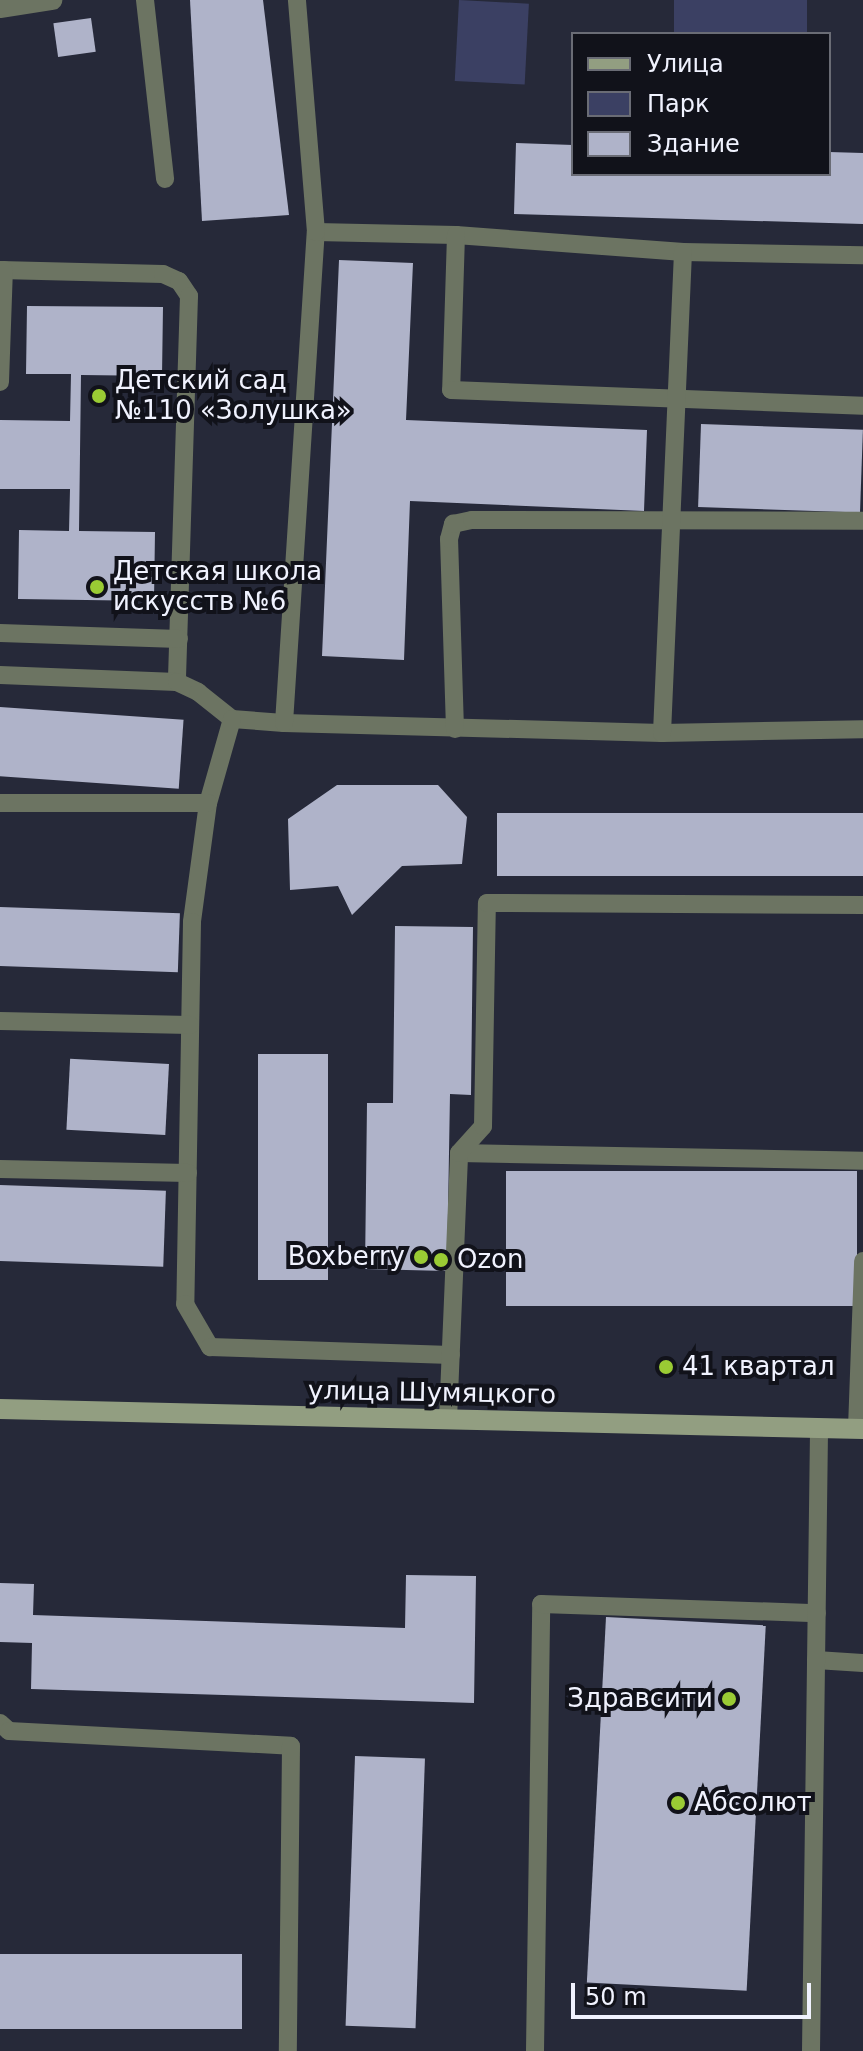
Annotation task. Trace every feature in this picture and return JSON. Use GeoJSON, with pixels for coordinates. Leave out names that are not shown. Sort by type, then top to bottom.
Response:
{"type":"FeatureCollection","features":[{"type":"Feature","properties":{"kind":"main road","name":"улица Шумяцкого"},"geometry":{"type":"LineString","coordinates":[[0,1409],[860,1428]]}},
{"type":"Feature","properties":{"kind":"street"},"geometry":{"type":"LineString","coordinates":[[0,8],[52,0]]}},
{"type":"Feature","properties":{"kind":"lane"},"geometry":{"type":"LineString","coordinates":[[145,0],[165,179]]}},
{"type":"Feature","properties":{"kind":"lane"},"geometry":{"type":"LineString","coordinates":[[284,723],[316,232],[297,0]]}},
{"type":"Feature","properties":{"kind":"lane"},"geometry":{"type":"LineString","coordinates":[[316,232],[456,235],[683,252],[863,255]]}},
{"type":"Feature","properties":{"kind":"lane"},"geometry":{"type":"LineString","coordinates":[[456,235],[451,390],[863,406]]}},
{"type":"Feature","properties":{"kind":"lane"},"geometry":{"type":"LineString","coordinates":[[662,733],[683,252]]}},
{"type":"Feature","properties":{"kind":"lane"},"geometry":{"type":"LineString","coordinates":[[0,382],[2,270],[163,274],[179,281],[189,296],[177,682]]}},
{"type":"Feature","properties":{"kind":"lane"},"geometry":{"type":"LineString","coordinates":[[455,729],[449,539],[453,524],[472,520],[669,523],[863,521]]}},
{"type":"Feature","properties":{"kind":"lane"},"geometry":{"type":"LineString","coordinates":[[0,633],[179,639]]}},
{"type":"Feature","properties":{"kind":"lane"},"geometry":{"type":"LineString","coordinates":[[0,675],[177,682],[198,692],[232,719],[284,723],[662,733],[863,729]]}},
{"type":"Feature","properties":{"kind":"lane"},"geometry":{"type":"LineString","coordinates":[[232,719],[208,803],[192,922],[185,1304],[210,1347],[451,1355]]}},
{"type":"Feature","properties":{"kind":"lane"},"geometry":{"type":"LineString","coordinates":[[0,803],[208,803]]}},
{"type":"Feature","properties":{"kind":"lane"},"geometry":{"type":"LineString","coordinates":[[448,1419],[459,1153],[483,1126],[487,903],[863,905]]}},
{"type":"Feature","properties":{"kind":"lane"},"geometry":{"type":"LineString","coordinates":[[0,1021],[190,1025]]}},
{"type":"Feature","properties":{"kind":"lane"},"geometry":{"type":"LineString","coordinates":[[459,1153],[863,1161]]}},
{"type":"Feature","properties":{"kind":"lane"},"geometry":{"type":"LineString","coordinates":[[0,1169],[188,1173]]}},
{"type":"Feature","properties":{"kind":"lane"},"geometry":{"type":"LineString","coordinates":[[860,1428],[863,1261]]}},
{"type":"Feature","properties":{"kind":"lane"},"geometry":{"type":"LineString","coordinates":[[811,2051],[819,1428]]}},
{"type":"Feature","properties":{"kind":"lane"},"geometry":{"type":"LineString","coordinates":[[535,2051],[541,1604],[817,1613]]}},
{"type":"Feature","properties":{"kind":"lane"},"geometry":{"type":"LineString","coordinates":[[816,1660],[863,1663]]}},
{"type":"Feature","properties":{"kind":"lane"},"geometry":{"type":"LineString","coordinates":[[0,1723],[9,1731],[291,1746],[288,2051]]}},
{"type":"Feature","properties":{"kind":"green space"},"geometry":{"type":"Polygon","coordinates":[[[459,0],[529,4],[525,85],[455,81],[459,0]]]}},
{"type":"Feature","properties":{"kind":"green space"},"geometry":{"type":"Polygon","coordinates":[[[674,0],[807,0],[807,32],[674,32],[674,0]]]}},
{"type":"Feature","properties":{"kind":"building"},"geometry":{"type":"Polygon","coordinates":[[[190,0],[263,0],[289,215],[202,221],[190,0]]]}},
{"type":"Feature","properties":{"kind":"building"},"geometry":{"type":"Polygon","coordinates":[[[91,18],[96,52],[58,57],[53,23],[91,18]]]}},
{"type":"Feature","properties":{"kind":"building"},"geometry":{"type":"Polygon","coordinates":[[[516,143],[571,145],[571,176],[831,176],[831,152],[863,153],[863,224],[514,214],[516,143]]]}},
{"type":"Feature","properties":{"kind":"building"},"geometry":{"type":"Polygon","coordinates":[[[339,260],[413,263],[406,420],[647,430],[644,511],[410,501],[404,660],[322,656],[339,260]]]}},
{"type":"Feature","properties":{"kind":"building"},"geometry":{"type":"Polygon","coordinates":[[[27,306],[163,307],[162,376],[81,375],[79,531],[155,532],[154,601],[18,599],[19,530],[69,531],[70,489],[0,489],[0,420],[70,421],[71,374],[26,374],[27,306]]]}},
{"type":"Feature","properties":{"kind":"building"},"geometry":{"type":"Polygon","coordinates":[[[701,424],[863,430],[860,513],[698,507],[701,424]]]}},
{"type":"Feature","properties":{"kind":"building"},"geometry":{"type":"Polygon","coordinates":[[[0,707],[184,720],[179,789],[0,776],[0,707]]]}},
{"type":"Feature","properties":{"kind":"building"},"geometry":{"type":"Polygon","coordinates":[[[337,785],[438,785],[467,817],[462,864],[402,866],[352,915],[338,886],[290,890],[288,819],[337,785]]]}},
{"type":"Feature","properties":{"kind":"building"},"geometry":{"type":"Polygon","coordinates":[[[497,813],[863,813],[863,876],[497,876],[497,813]]]}},
{"type":"Feature","properties":{"kind":"building"},"geometry":{"type":"Polygon","coordinates":[[[0,907],[180,913],[178,972],[0,966],[0,907]]]}},
{"type":"Feature","properties":{"kind":"building"},"geometry":{"type":"Polygon","coordinates":[[[395,926],[473,927],[471,1095],[450,1094],[447,1271],[365,1269],[367,1103],[393,1103],[395,926]]]}},
{"type":"Feature","properties":{"kind":"building"},"geometry":{"type":"Polygon","coordinates":[[[258,1054],[328,1054],[328,1280],[258,1280],[258,1054]]]}},
{"type":"Feature","properties":{"kind":"building"},"geometry":{"type":"Polygon","coordinates":[[[70,1059],[169,1064],[165,1135],[66,1130],[70,1059]]]}},
{"type":"Feature","properties":{"kind":"building"},"geometry":{"type":"Polygon","coordinates":[[[506,1171],[857,1171],[857,1306],[506,1306],[506,1171]]]}},
{"type":"Feature","properties":{"kind":"building"},"geometry":{"type":"Polygon","coordinates":[[[0,1185],[166,1191],[163,1267],[0,1261],[0,1185]]]}},
{"type":"Feature","properties":{"kind":"building"},"geometry":{"type":"Polygon","coordinates":[[[406,1575],[476,1576],[474,1703],[31,1689],[32,1643],[0,1642],[0,1583],[34,1584],[33,1615],[405,1628],[406,1575]]]}},
{"type":"Feature","properties":{"kind":"building","name":"Абсолют"},"geometry":{"type":"Polygon","coordinates":[[[606,1617],[766,1625],[747,1991],[587,1982],[606,1617]]]}},
{"type":"Feature","properties":{"kind":"building"},"geometry":{"type":"Polygon","coordinates":[[[355,1756],[425,1758],[416,2028],[346,2026],[355,1756]]]}},
{"type":"Feature","properties":{"kind":"building"},"geometry":{"type":"Polygon","coordinates":[[[0,1954],[242,1954],[242,2029],[0,2029],[0,1954]]]}},
{"type":"Feature","properties":{"kind":"place","name":"Детский сад №110 «Золушка»"},"geometry":{"type":"Point","coordinates":[99,396]}},
{"type":"Feature","properties":{"kind":"place","name":"Детская школа искусств №6"},"geometry":{"type":"Point","coordinates":[97,587]}},
{"type":"Feature","properties":{"kind":"place","name":"Boxberry"},"geometry":{"type":"Point","coordinates":[421,1257]}},
{"type":"Feature","properties":{"kind":"place","name":"Ozon"},"geometry":{"type":"Point","coordinates":[441,1260]}},
{"type":"Feature","properties":{"kind":"place","name":"41 квартал"},"geometry":{"type":"Point","coordinates":[666,1367]}},
{"type":"Feature","properties":{"kind":"place","name":"Здравсити"},"geometry":{"type":"Point","coordinates":[729,1699]}},
{"type":"Feature","properties":{"kind":"place","name":"Абсолют"},"geometry":{"type":"Point","coordinates":[678,1803]}}]}
